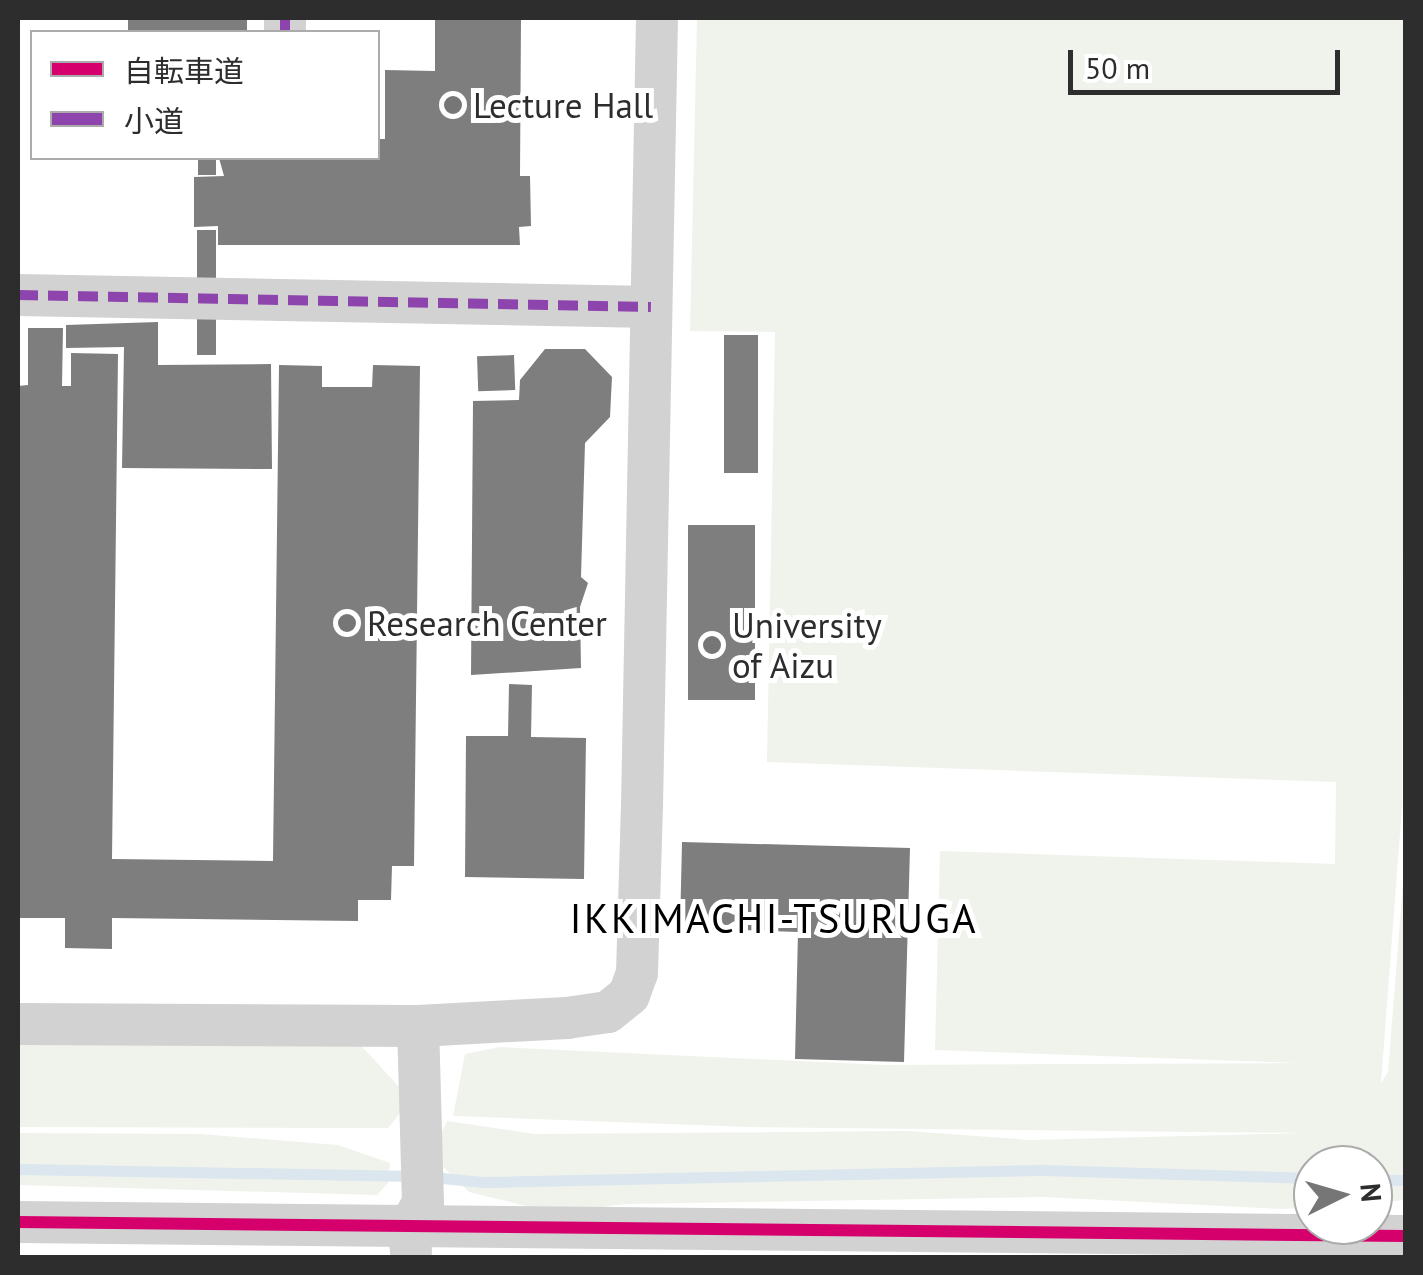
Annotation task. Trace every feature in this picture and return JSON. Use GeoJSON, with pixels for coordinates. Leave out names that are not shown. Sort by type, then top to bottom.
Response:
{"type":"FeatureCollection","features":[{"type":"Feature","properties":{"kind":"street"},"geometry":{"type":"LineString","coordinates":[[18,1024],[418,1026],[608,1012],[629,995],[637,973],[657,18]]}},
{"type":"Feature","properties":{"kind":"street"},"geometry":{"type":"LineString","coordinates":[[18,295],[651,307]]}},
{"type":"Feature","properties":{"kind":"street"},"geometry":{"type":"LineString","coordinates":[[414,1229],[422,1150],[418,1026]]}},
{"type":"Feature","properties":{"kind":"street"},"geometry":{"type":"LineString","coordinates":[[18,1222],[979,1245],[1406,1236]]}},
{"type":"Feature","properties":{"kind":"shaded area"},"geometry":{"type":"Polygon","coordinates":[[[697,18],[1405,18],[1402,807],[1381,1083],[1388,1072],[1405,858],[1405,1200],[1393,1201],[1393,1145],[1293,1145],[1293,1208],[1282,1209],[1044,1197],[625,1204],[555,1213],[469,1192],[431,1155],[447,1121],[535,1134],[908,1131],[1030,1140],[1305,1133],[749,1127],[453,1116],[465,1054],[500,1047],[884,1065],[1299,1063],[935,1050],[940,851],[1335,864],[1336,782],[767,762],[775,332],[690,331],[697,18]]]}},
{"type":"Feature","properties":{"kind":"shaded area"},"geometry":{"type":"Polygon","coordinates":[[[342,1025],[402,1090],[405,1107],[388,1128],[18,1127],[18,1033],[342,1025]]]}},
{"type":"Feature","properties":{"kind":"shaded area"},"geometry":{"type":"Polygon","coordinates":[[[18,1133],[201,1134],[338,1145],[390,1163],[388,1183],[377,1195],[18,1185],[18,1133]]]}},
{"type":"Feature","properties":{"kind":"building"},"geometry":{"type":"Polygon","coordinates":[[[128,18],[247,18],[247,30],[128,30],[128,18]]]}},
{"type":"Feature","properties":{"kind":"building","name":"Lecture Hall"},"geometry":{"type":"Polygon","coordinates":[[[435,18],[521,18],[520,176],[530,176],[531,226],[519,227],[520,245],[218,245],[218,226],[194,227],[194,177],[224,176],[220,160],[380,160],[380,139],[385,139],[385,70],[435,71],[435,18]]]}},
{"type":"Feature","properties":{"kind":"building"},"geometry":{"type":"Polygon","coordinates":[[[198,160],[216,160],[216,175],[198,175],[198,160]]]}},
{"type":"Feature","properties":{"kind":"building"},"geometry":{"type":"Polygon","coordinates":[[[197,230],[216,230],[216,355],[197,355],[197,230]]]}},
{"type":"Feature","properties":{"kind":"building"},"geometry":{"type":"Polygon","coordinates":[[[158,322],[158,365],[271,364],[272,469],[122,468],[124,347],[66,348],[66,325],[158,322]]]}},
{"type":"Feature","properties":{"kind":"building","name":"Research Center"},"geometry":{"type":"Polygon","coordinates":[[[28,328],[63,328],[62,386],[71,386],[71,353],[118,354],[112,859],[273,861],[279,365],[322,366],[322,387],[372,387],[373,365],[420,366],[414,866],[392,866],[391,900],[358,900],[358,921],[112,918],[112,949],[65,948],[65,918],[18,918],[18,386],[28,385],[28,328]]]}},
{"type":"Feature","properties":{"kind":"building"},"geometry":{"type":"Polygon","coordinates":[[[724,335],[758,335],[758,473],[724,473],[724,335]]]}},
{"type":"Feature","properties":{"kind":"building"},"geometry":{"type":"Polygon","coordinates":[[[545,349],[585,349],[612,377],[610,417],[585,443],[581,577],[588,583],[580,607],[581,668],[471,675],[473,401],[519,400],[520,380],[545,349]]]}},
{"type":"Feature","properties":{"kind":"building"},"geometry":{"type":"Polygon","coordinates":[[[514,355],[515,390],[478,391],[477,356],[514,355]]]}},
{"type":"Feature","properties":{"kind":"building"},"geometry":{"type":"Polygon","coordinates":[[[688,525],[755,525],[755,700],[688,700],[688,525]]]}},
{"type":"Feature","properties":{"kind":"building"},"geometry":{"type":"Polygon","coordinates":[[[509,684],[532,685],[531,737],[586,738],[584,879],[465,877],[466,736],[508,736],[509,684]]]}},
{"type":"Feature","properties":{"kind":"building"},"geometry":{"type":"Polygon","coordinates":[[[682,842],[910,848],[904,1062],[795,1059],[798,932],[680,928],[682,842]]]}},
{"type":"Feature","properties":{"kind":"waterway"},"geometry":{"type":"LineString","coordinates":[[18,1169],[413,1176]]}},
{"type":"Feature","properties":{"kind":"waterway"},"geometry":{"type":"LineString","coordinates":[[432,1177],[483,1182],[1043,1170],[1293,1177]]}},
{"type":"Feature","properties":{"kind":"waterway"},"geometry":{"type":"LineString","coordinates":[[1393,1180],[1406,1180]]}},
{"type":"Feature","properties":{"kind":"marked path"},"geometry":{"type":"LineString","coordinates":[[285,18],[285,30]]}},
{"type":"Feature","properties":{"kind":"marked path"},"geometry":{"type":"LineString","coordinates":[[18,295],[651,307]]}},
{"type":"Feature","properties":{"kind":"cycle path"},"geometry":{"type":"LineString","coordinates":[[18,1222],[1406,1236]]}},
{"type":"Feature","properties":{"kind":"place","name":"Lecture Hall"},"geometry":{"type":"Point","coordinates":[453,105]}},
{"type":"Feature","properties":{"kind":"place","name":"Research Center"},"geometry":{"type":"Point","coordinates":[347,623]}},
{"type":"Feature","properties":{"kind":"place","name":"University of Aizu"},"geometry":{"type":"Point","coordinates":[712,645]}},
{"type":"Feature","properties":{"kind":"district","name":"IKKIMACHI-TSURUGA"},"geometry":{"type":"Point","coordinates":[774,918]}}]}
